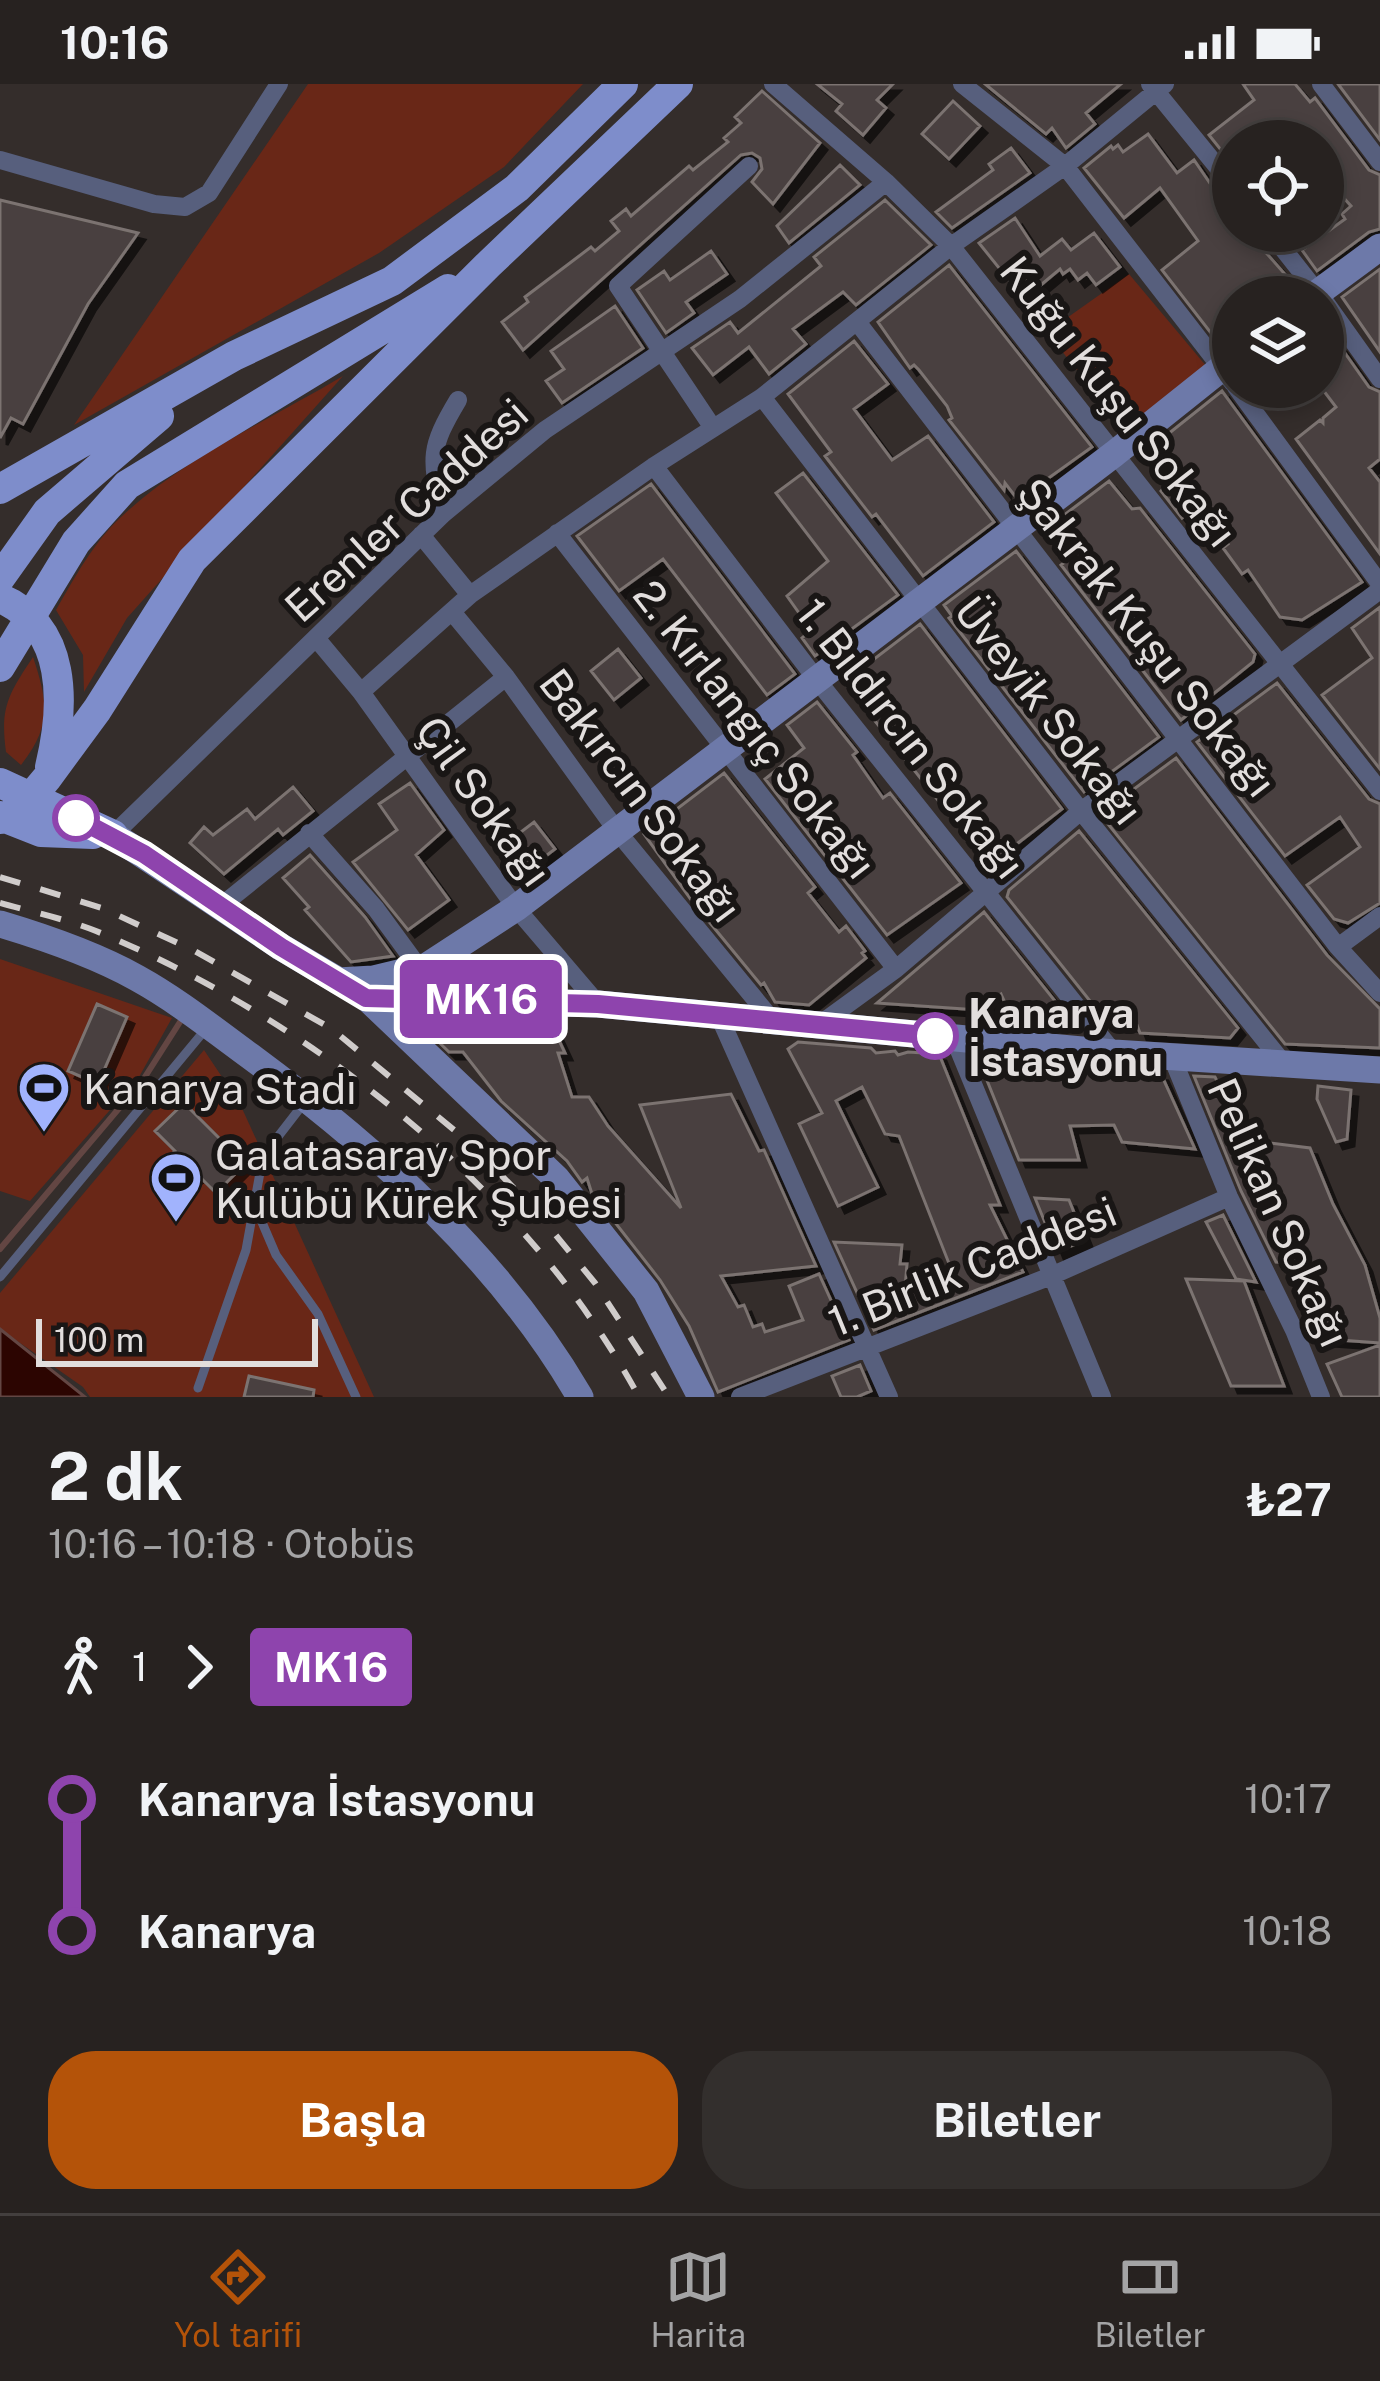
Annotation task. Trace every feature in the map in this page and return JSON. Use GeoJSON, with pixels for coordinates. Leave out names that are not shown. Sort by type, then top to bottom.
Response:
{"type":"FeatureCollection","features":[{"type":"Feature","properties":{"kind":"main road"},"geometry":{"type":"LineString","coordinates":[[0,490],[234,356],[392,281],[518,188],[623,84]]}},
{"type":"Feature","properties":{"kind":"main road"},"geometry":{"type":"LineString","coordinates":[[0,818],[20,809],[47,778],[97,710],[192,560],[678,84]]}},
{"type":"Feature","properties":{"kind":"main road"},"geometry":{"type":"LineString","coordinates":[[0,667],[76,542],[127,485],[489,265]]}},
{"type":"Feature","properties":{"kind":"main road"},"geometry":{"type":"LineString","coordinates":[[0,578],[47,512],[100,463],[234,356]]}},
{"type":"Feature","properties":{"kind":"main road"},"geometry":{"type":"LineString","coordinates":[[0,598],[20,606],[53,647],[61,697],[47,778]]}},
{"type":"Feature","properties":{"kind":"main road"},"geometry":{"type":"LineString","coordinates":[[0,783],[112,835]]}},
{"type":"Feature","properties":{"kind":"main road"},"geometry":{"type":"LineString","coordinates":[[0,818],[41,832],[112,835]]}},
{"type":"Feature","properties":{"kind":"street"},"geometry":{"type":"LineString","coordinates":[[0,160],[154,203],[185,207],[209,193],[279,84]]}},
{"type":"Feature","properties":{"kind":"street","name":"Kuğu Kuşu Sokağı"},"geometry":{"type":"LineString","coordinates":[[772,84],[886,182],[951,246],[1380,790]]}},
{"type":"Feature","properties":{"kind":"street"},"geometry":{"type":"LineString","coordinates":[[962,84],[1064,166],[1212,350]]}},
{"type":"Feature","properties":{"kind":"street"},"geometry":{"type":"LineString","coordinates":[[1321,84],[1380,161]]}},
{"type":"Feature","properties":{"kind":"street"},"geometry":{"type":"LineString","coordinates":[[362,692],[470,595],[762,397],[951,246],[1064,166],[1157,86],[1212,158]]}},
{"type":"Feature","properties":{"kind":"street"},"geometry":{"type":"LineString","coordinates":[[713,428],[618,286],[749,166]]}},
{"type":"Feature","properties":{"kind":"street","name":"Erenler Caddesi"},"geometry":{"type":"LineString","coordinates":[[112,835],[443,514],[545,430],[740,299],[886,182]]}},
{"type":"Feature","properties":{"kind":"street"},"geometry":{"type":"LineString","coordinates":[[1344,276],[1380,247]]}},
{"type":"Feature","properties":{"kind":"street"},"geometry":{"type":"LineString","coordinates":[[1285,252],[1304,276]]}},
{"type":"Feature","properties":{"kind":"street","name":"Şakrak Kuşu Sokağı"},"geometry":{"type":"LineString","coordinates":[[858,323],[1339,947],[1380,993]]}},
{"type":"Feature","properties":{"kind":"street"},"geometry":{"type":"LineString","coordinates":[[1344,330],[1380,379]]}},
{"type":"Feature","properties":{"kind":"street"},"geometry":{"type":"LineString","coordinates":[[401,1030],[395,1020],[398,1007],[417,982],[1114,454],[1212,387]]}},
{"type":"Feature","properties":{"kind":"street","name":"Üveyik Sokağı"},"geometry":{"type":"LineString","coordinates":[[762,397],[1081,811],[1284,1064]]}},
{"type":"Feature","properties":{"kind":"street"},"geometry":{"type":"LineString","coordinates":[[443,514],[433,466],[436,438],[458,400]]}},
{"type":"Feature","properties":{"kind":"street"},"geometry":{"type":"LineString","coordinates":[[819,1025],[896,969],[1081,811],[1281,666],[1380,587],[1255,408]]}},
{"type":"Feature","properties":{"kind":"street","name":"1. Bıldırcın Sokağı"},"geometry":{"type":"LineString","coordinates":[[654,466],[817,680],[1114,1053]]}},
{"type":"Feature","properties":{"kind":"street","name":"2. Kırlangıç Sokağı"},"geometry":{"type":"LineString","coordinates":[[557,533],[896,969]]}},
{"type":"Feature","properties":{"kind":"street"},"geometry":{"type":"LineString","coordinates":[[421,536],[470,595]]}},
{"type":"Feature","properties":{"kind":"street","name":"Bakırcın Sokağı"},"geometry":{"type":"LineString","coordinates":[[453,613],[506,677],[617,831],[773,1021]]}},
{"type":"Feature","properties":{"kind":"street","name":"Çil Sokağı"},"geometry":{"type":"LineString","coordinates":[[316,638],[362,692],[516,908],[598,1004]]}},
{"type":"Feature","properties":{"kind":"street"},"geometry":{"type":"LineString","coordinates":[[220,906],[506,677]]}},
{"type":"Feature","properties":{"kind":"street"},"geometry":{"type":"LineString","coordinates":[[309,833],[376,909],[417,982]]}},
{"type":"Feature","properties":{"kind":"street"},"geometry":{"type":"LineString","coordinates":[[112,835],[366,998],[556,1178],[633,1271],[700,1397]]}},
{"type":"Feature","properties":{"kind":"street"},"geometry":{"type":"LineString","coordinates":[[1339,947],[1380,916]]}},
{"type":"Feature","properties":{"kind":"street"},"geometry":{"type":"LineString","coordinates":[[0,924],[55,941],[132,975],[308,1099],[392,1170],[462,1241],[555,1354],[580,1397]]}},
{"type":"Feature","properties":{"kind":"street"},"geometry":{"type":"LineString","coordinates":[[338,981],[417,982],[1114,1053],[1380,1070]]}},
{"type":"Feature","properties":{"kind":"street"},"geometry":{"type":"LineString","coordinates":[[366,998],[417,982]]}},
{"type":"Feature","properties":{"kind":"street"},"geometry":{"type":"LineString","coordinates":[[719,1016],[889,1397]]}},
{"type":"Feature","properties":{"kind":"street"},"geometry":{"type":"LineString","coordinates":[[954,1038],[1102,1397]]}},
{"type":"Feature","properties":{"kind":"street","name":"Pelikan Sokağı"},"geometry":{"type":"LineString","coordinates":[[1172,1057],[1228,1197],[1294,1330],[1321,1397]]}},
{"type":"Feature","properties":{"kind":"street","name":"1. Birlik Caddesi"},"geometry":{"type":"LineString","coordinates":[[740,1397],[1051,1276],[1228,1197]]}},
{"type":"Feature","properties":{"kind":"lane"},"geometry":{"type":"LineString","coordinates":[[0,1277],[208,1025]]}},
{"type":"Feature","properties":{"kind":"lane"},"geometry":{"type":"LineString","coordinates":[[198,1388],[246,1250],[263,1156],[308,1099]]}},
{"type":"Feature","properties":{"kind":"lane"},"geometry":{"type":"LineString","coordinates":[[253,1203],[276,1255],[318,1314],[356,1397]]}},
{"type":"Feature","properties":{"kind":"shaded area"},"geometry":{"type":"Polygon","coordinates":[[[308,84],[583,84],[504,167],[379,253],[74,425],[308,84]]]}},
{"type":"Feature","properties":{"kind":"shaded area"},"geometry":{"type":"Polygon","coordinates":[[[1129,274],[1207,367],[1126,433],[1047,332],[1129,274]]]}},
{"type":"Feature","properties":{"kind":"shaded area"},"geometry":{"type":"Polygon","coordinates":[[[343,376],[127,618],[84,692],[83,655],[56,610],[102,538],[172,476],[343,376]]]}},
{"type":"Feature","properties":{"kind":"shaded area"},"geometry":{"type":"Polygon","coordinates":[[[33,657],[44,713],[38,738],[21,765],[6,752],[5,712],[33,657]]]}},
{"type":"Feature","properties":{"kind":"shaded area","name":"Kanarya Stadı"},"geometry":{"type":"Polygon","coordinates":[[[0,959],[172,1018],[139,1077],[30,1201],[0,1191],[0,959]]]}},
{"type":"Feature","properties":{"kind":"shaded area","name":"Galatasaray Spor Kulübü Kürek Şubesi"},"geometry":{"type":"Polygon","coordinates":[[[204,1050],[240,1104],[374,1397],[90,1397],[83,1387],[0,1329],[0,1293],[204,1050]]]}},
{"type":"Feature","properties":{"kind":"shaded area"},"geometry":{"type":"Polygon","coordinates":[[[0,1329],[85,1397],[0,1397],[0,1329]]]}},
{"type":"Feature","properties":{"kind":"building"},"geometry":{"type":"Polygon","coordinates":[[[817,84],[893,84],[877,100],[886,108],[863,135],[836,111],[842,104],[817,84]]]}},
{"type":"Feature","properties":{"kind":"building"},"geometry":{"type":"Polygon","coordinates":[[[985,84],[1121,84],[1086,113],[1095,124],[1066,148],[1052,128],[1046,134],[985,84]]]}},
{"type":"Feature","properties":{"kind":"building"},"geometry":{"type":"Polygon","coordinates":[[[1243,84],[1295,84],[1310,102],[1315,98],[1332,120],[1228,120],[1254,100],[1243,84]]]}},
{"type":"Feature","properties":{"kind":"building"},"geometry":{"type":"Polygon","coordinates":[[[1338,84],[1380,84],[1380,140],[1338,84]]]}},
{"type":"Feature","properties":{"kind":"building"},"geometry":{"type":"Polygon","coordinates":[[[762,91],[820,143],[773,204],[752,182],[762,169],[760,158],[752,153],[741,155],[523,350],[502,322],[528,302],[525,297],[619,231],[611,221],[626,209],[631,216],[689,166],[693,170],[728,142],[724,138],[741,123],[735,117],[762,91]]]}},
{"type":"Feature","properties":{"kind":"building"},"geometry":{"type":"Polygon","coordinates":[[[953,101],[980,126],[949,159],[922,134],[953,101]]]}},
{"type":"Feature","properties":{"kind":"building"},"geometry":{"type":"Polygon","coordinates":[[[1148,134],[1177,173],[1194,160],[1212,186],[1212,252],[1265,252],[1286,276],[1212,276],[1212,334],[1162,270],[1198,241],[1160,188],[1124,218],[1084,168],[1111,146],[1118,145],[1123,152],[1148,134]]]}},
{"type":"Feature","properties":{"kind":"building"},"geometry":{"type":"Polygon","coordinates":[[[1344,137],[1369,170],[1380,175],[1380,229],[1344,251],[1344,212],[1351,206],[1344,198],[1344,137]]]}},
{"type":"Feature","properties":{"kind":"building"},"geometry":{"type":"Polygon","coordinates":[[[1011,148],[1030,173],[952,228],[936,212],[993,170],[989,164],[1011,148]]]}},
{"type":"Feature","properties":{"kind":"building"},"geometry":{"type":"Polygon","coordinates":[[[840,165],[860,185],[789,243],[777,226],[840,165]]]}},
{"type":"Feature","properties":{"kind":"building"},"geometry":{"type":"Polygon","coordinates":[[[0,200],[138,233],[88,304],[23,424],[11,418],[0,438],[0,200]]]}},
{"type":"Feature","properties":{"kind":"building"},"geometry":{"type":"Polygon","coordinates":[[[885,200],[931,245],[856,305],[843,292],[793,329],[806,344],[769,374],[749,347],[713,375],[692,348],[730,322],[738,333],[821,266],[814,257],[885,200]]]}},
{"type":"Feature","properties":{"kind":"building"},"geometry":{"type":"Polygon","coordinates":[[[1015,218],[1040,256],[1062,239],[1071,250],[1094,233],[1120,267],[1096,285],[1087,273],[1078,280],[1070,269],[1063,274],[1060,269],[1024,299],[979,243],[1015,218]]]}},
{"type":"Feature","properties":{"kind":"building"},"geometry":{"type":"Polygon","coordinates":[[[711,251],[727,274],[686,302],[694,313],[666,333],[637,290],[664,271],[670,280],[711,251]]]}},
{"type":"Feature","properties":{"kind":"building"},"geometry":{"type":"Polygon","coordinates":[[[1303,252],[1342,252],[1317,271],[1303,252]]]}},
{"type":"Feature","properties":{"kind":"building"},"geometry":{"type":"Polygon","coordinates":[[[949,265],[1092,447],[1018,500],[1005,483],[1004,490],[949,420],[947,406],[919,370],[914,365],[910,368],[878,322],[949,265]]]}},
{"type":"Feature","properties":{"kind":"building"},"geometry":{"type":"Polygon","coordinates":[[[1380,269],[1380,352],[1344,300],[1380,269]]]}},
{"type":"Feature","properties":{"kind":"building"},"geometry":{"type":"Polygon","coordinates":[[[615,306],[643,348],[562,403],[546,381],[564,369],[551,351],[615,306]]]}},
{"type":"Feature","properties":{"kind":"building"},"geometry":{"type":"Polygon","coordinates":[[[854,341],[888,384],[854,409],[892,460],[928,436],[994,522],[923,576],[825,456],[831,452],[788,394],[854,341]]]}},
{"type":"Feature","properties":{"kind":"building"},"geometry":{"type":"Polygon","coordinates":[[[1344,352],[1369,387],[1380,392],[1380,459],[1369,468],[1380,482],[1380,554],[1296,439],[1320,420],[1323,423],[1335,408],[1344,408],[1344,352]]]}},
{"type":"Feature","properties":{"kind":"building"},"geometry":{"type":"Polygon","coordinates":[[[1212,399],[1212,408],[1234,408],[1362,582],[1302,620],[1280,617],[1248,570],[1242,574],[1223,548],[1228,544],[1198,505],[1182,518],[1161,491],[1166,485],[1143,454],[1212,399]]]}},
{"type":"Feature","properties":{"kind":"building"},"geometry":{"type":"Polygon","coordinates":[[[803,473],[898,595],[815,656],[802,638],[811,630],[787,596],[828,561],[776,493],[803,473]]]}},
{"type":"Feature","properties":{"kind":"building"},"geometry":{"type":"Polygon","coordinates":[[[1109,481],[1132,509],[1140,508],[1255,654],[1253,662],[1181,720],[1061,565],[1070,558],[1047,528],[1109,481]]]}},
{"type":"Feature","properties":{"kind":"building"},"geometry":{"type":"Polygon","coordinates":[[[651,484],[795,674],[767,695],[663,559],[619,591],[577,536],[651,484]]]}},
{"type":"Feature","properties":{"kind":"building"},"geometry":{"type":"Polygon","coordinates":[[[1016,551],[1159,737],[1084,792],[949,618],[944,605],[1016,551]]]}},
{"type":"Feature","properties":{"kind":"building"},"geometry":{"type":"Polygon","coordinates":[[[1380,607],[1380,769],[1322,695],[1372,658],[1352,628],[1380,607]]]}},
{"type":"Feature","properties":{"kind":"building"},"geometry":{"type":"Polygon","coordinates":[[[920,624],[1062,809],[987,867],[967,841],[972,838],[844,682],[920,624]]]}},
{"type":"Feature","properties":{"kind":"building"},"geometry":{"type":"Polygon","coordinates":[[[618,649],[641,678],[614,700],[591,671],[618,649]]]}},
{"type":"Feature","properties":{"kind":"building"},"geometry":{"type":"Polygon","coordinates":[[[1277,683],[1369,799],[1380,804],[1380,903],[1348,923],[1334,919],[1307,885],[1360,847],[1340,817],[1285,856],[1197,742],[1277,683]]]}},
{"type":"Feature","properties":{"kind":"building"},"geometry":{"type":"Polygon","coordinates":[[[817,702],[857,752],[853,755],[883,798],[890,793],[961,883],[887,935],[765,779],[804,748],[787,725],[817,702]]]}},
{"type":"Feature","properties":{"kind":"building"},"geometry":{"type":"Polygon","coordinates":[[[1176,758],[1327,955],[1380,1009],[1380,1048],[1285,1044],[1100,814],[1176,758]]]}},
{"type":"Feature","properties":{"kind":"building"},"geometry":{"type":"Polygon","coordinates":[[[724,773],[815,887],[808,893],[839,932],[846,926],[865,951],[866,958],[809,1005],[775,1002],[644,834],[724,773]]]}},
{"type":"Feature","properties":{"kind":"building"},"geometry":{"type":"Polygon","coordinates":[[[410,783],[444,830],[416,855],[449,900],[408,930],[353,862],[397,830],[379,804],[410,783]]]}},
{"type":"Feature","properties":{"kind":"building"},"geometry":{"type":"Polygon","coordinates":[[[293,787],[313,811],[283,835],[278,829],[224,874],[190,843],[204,827],[213,835],[247,809],[255,819],[293,787]]]}},
{"type":"Feature","properties":{"kind":"building"},"geometry":{"type":"Polygon","coordinates":[[[534,822],[555,849],[521,875],[500,848],[534,822]]]}},
{"type":"Feature","properties":{"kind":"building"},"geometry":{"type":"Polygon","coordinates":[[[1079,831],[1238,1028],[1230,1038],[1140,1033],[1137,1025],[1106,1021],[1007,897],[1009,890],[1079,831]]]}},
{"type":"Feature","properties":{"kind":"building"},"geometry":{"type":"Polygon","coordinates":[[[310,855],[393,956],[351,962],[305,910],[309,907],[283,878],[310,855]]]}},
{"type":"Feature","properties":{"kind":"building"},"geometry":{"type":"Polygon","coordinates":[[[984,912],[1069,1024],[1012,1018],[1001,994],[979,1010],[877,1003],[984,912]]]}},
{"type":"Feature","properties":{"kind":"building"},"geometry":{"type":"Polygon","coordinates":[[[97,1004],[127,1017],[98,1084],[68,1071],[97,1004]]]}},
{"type":"Feature","properties":{"kind":"building"},"geometry":{"type":"Polygon","coordinates":[[[412,1016],[550,1021],[565,1053],[558,1053],[572,1097],[589,1097],[608,1126],[681,1208],[640,1105],[731,1094],[759,1151],[764,1150],[816,1266],[721,1276],[738,1307],[744,1305],[753,1327],[762,1324],[765,1332],[803,1320],[789,1286],[819,1274],[849,1340],[718,1392],[689,1326],[599,1202],[598,1194],[592,1194],[587,1178],[582,1182],[567,1161],[501,1101],[463,1052],[449,1052],[412,1016]]]}},
{"type":"Feature","properties":{"kind":"building"},"geometry":{"type":"Polygon","coordinates":[[[798,1042],[898,1055],[939,1054],[1000,1205],[990,1205],[1023,1272],[874,1330],[834,1242],[902,1245],[900,1264],[907,1264],[905,1288],[948,1289],[938,1270],[950,1266],[899,1136],[885,1134],[862,1087],[836,1101],[878,1187],[838,1206],[799,1124],[822,1113],[788,1049],[798,1042]]]}},
{"type":"Feature","properties":{"kind":"building"},"geometry":{"type":"Polygon","coordinates":[[[978,1058],[1161,1074],[1195,1149],[1122,1142],[1114,1125],[1070,1126],[1079,1160],[1019,1160],[978,1058]]]}},
{"type":"Feature","properties":{"kind":"building"},"geometry":{"type":"Polygon","coordinates":[[[1194,1076],[1215,1077],[1246,1140],[1310,1148],[1365,1265],[1380,1318],[1380,1343],[1313,1338],[1288,1263],[1276,1262],[1194,1076]]]}},
{"type":"Feature","properties":{"kind":"building"},"geometry":{"type":"Polygon","coordinates":[[[1318,1086],[1351,1090],[1347,1139],[1336,1142],[1317,1099],[1318,1086]]]}},
{"type":"Feature","properties":{"kind":"building"},"geometry":{"type":"Polygon","coordinates":[[[184,1103],[245,1164],[216,1193],[197,1174],[192,1179],[170,1156],[175,1151],[155,1131],[184,1103]]]}},
{"type":"Feature","properties":{"kind":"building"},"geometry":{"type":"Polygon","coordinates":[[[1035,1198],[1069,1200],[1085,1240],[1057,1252],[1035,1198]]]}},
{"type":"Feature","properties":{"kind":"building"},"geometry":{"type":"Polygon","coordinates":[[[1223,1215],[1256,1282],[1236,1279],[1206,1222],[1223,1215]]]}},
{"type":"Feature","properties":{"kind":"building"},"geometry":{"type":"Polygon","coordinates":[[[1186,1279],[1244,1281],[1284,1386],[1231,1386],[1186,1279]]]}},
{"type":"Feature","properties":{"kind":"building"},"geometry":{"type":"Polygon","coordinates":[[[1380,1345],[1380,1397],[1342,1397],[1327,1364],[1380,1345]]]}},
{"type":"Feature","properties":{"kind":"building"},"geometry":{"type":"Polygon","coordinates":[[[860,1365],[871,1391],[841,1397],[832,1376],[860,1365]]]}},
{"type":"Feature","properties":{"kind":"building"},"geometry":{"type":"Polygon","coordinates":[[[249,1376],[314,1390],[313,1397],[244,1397],[249,1376]]]}},
{"type":"Feature","properties":{"kind":"waterway"},"geometry":{"type":"LineString","coordinates":[[0,1249],[143,1080],[180,1022]]}},
{"type":"Feature","properties":{"kind":"railway"},"geometry":{"type":"LineString","coordinates":[[0,877],[102,908],[193,950],[332,1029],[471,1144],[536,1211],[595,1283],[669,1397]]}},
{"type":"Feature","properties":{"kind":"railway"},"geometry":{"type":"LineString","coordinates":[[0,903],[85,927],[177,968],[256,1012],[406,1119],[475,1182],[537,1249],[592,1321],[639,1397]]}},
{"type":"Feature","properties":{"kind":"bus line","name":"MK16"},"geometry":{"type":"LineString","coordinates":[[76,818],[144,854],[366,998],[598,1004],[935,1036]]}},
{"type":"Feature","properties":{"kind":"place","name":"Kanarya İstasyonu"},"geometry":{"type":"Point","coordinates":[935,1036]}},
{"type":"Feature","properties":{"kind":"place","name":"Kanarya Stadı"},"geometry":{"type":"Point","coordinates":[44,1134]}},
{"type":"Feature","properties":{"kind":"place","name":"Galatasaray Spor Kulübü Kürek Şubesi"},"geometry":{"type":"Point","coordinates":[176,1224]}}]}
